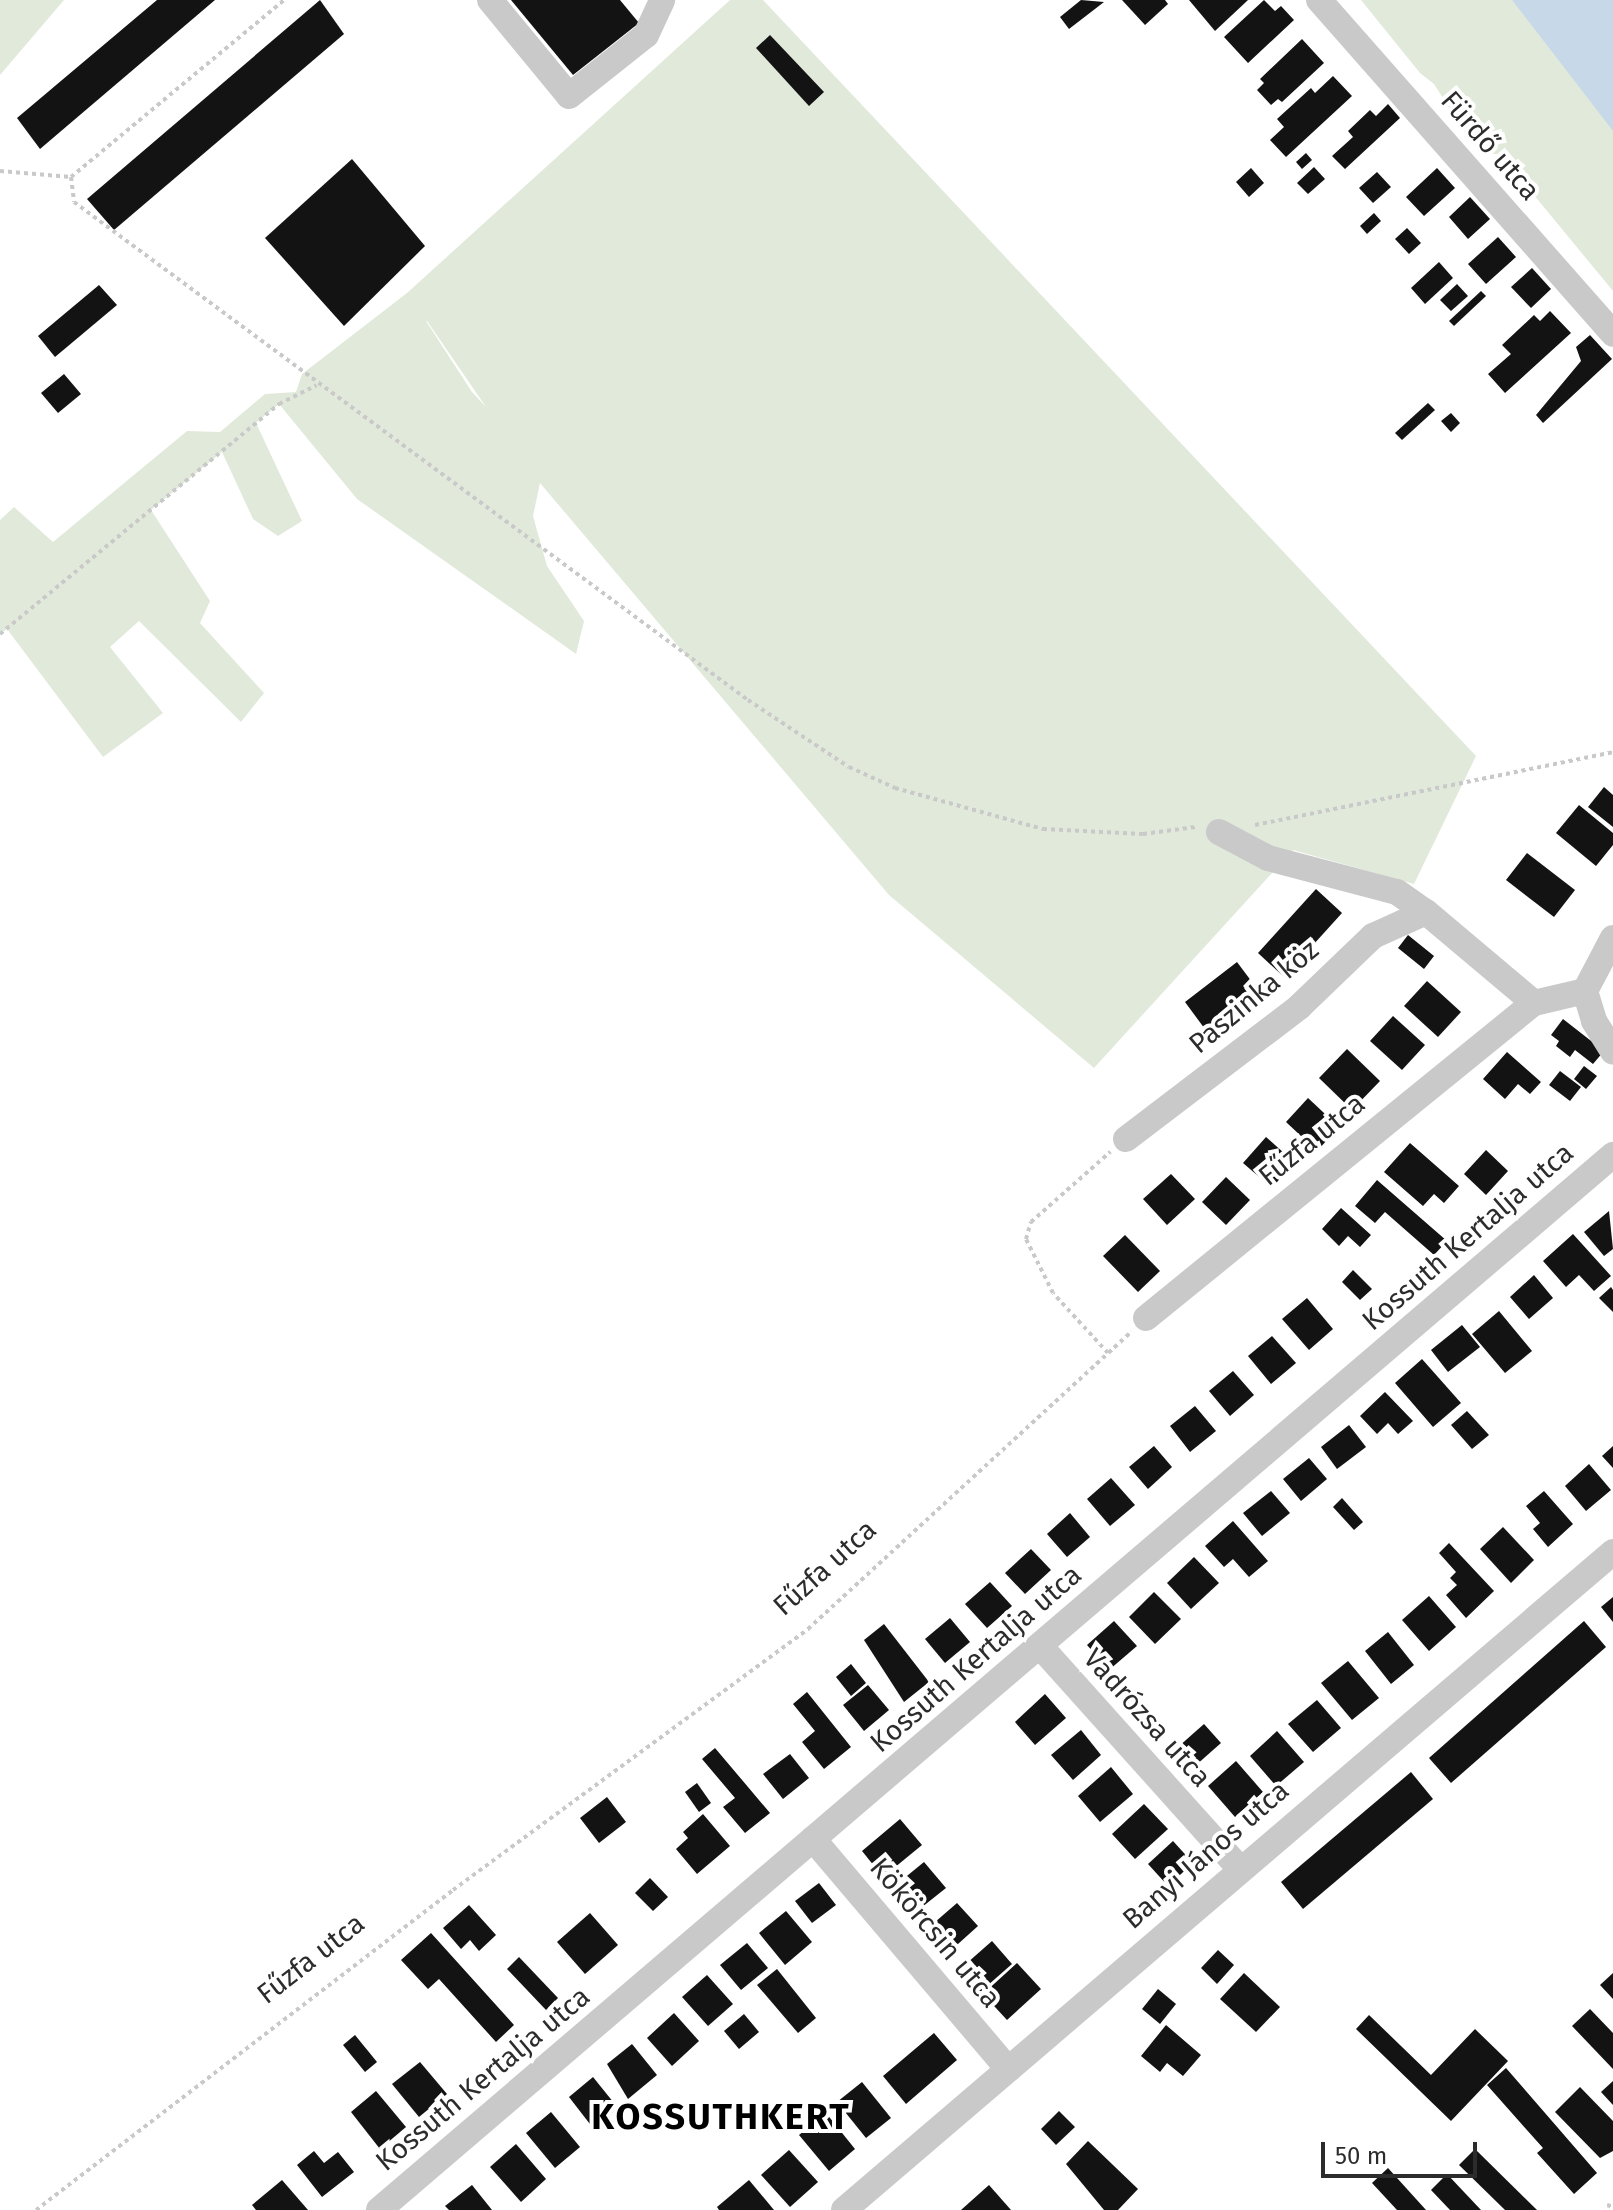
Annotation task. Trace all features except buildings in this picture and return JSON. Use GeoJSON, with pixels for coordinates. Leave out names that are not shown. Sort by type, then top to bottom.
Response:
{"type":"FeatureCollection","features":[{"type":"Feature","properties":{"kind":"street"},"geometry":{"type":"LineString","coordinates":[[490,0],[569,96],[646,35],[662,0]]}},
{"type":"Feature","properties":{"kind":"street","name":"Fürdő utca"},"geometry":{"type":"LineString","coordinates":[[1319,0],[1613,334]]}},
{"type":"Feature","properties":{"kind":"street"},"geometry":{"type":"LineString","coordinates":[[1219,832],[1268,858],[1397,892],[1426,912],[1534,1003]]}},
{"type":"Feature","properties":{"kind":"street","name":"Paszinka köz"},"geometry":{"type":"LineString","coordinates":[[1126,1139],[1299,1007],[1373,936],[1426,912]]}},
{"type":"Feature","properties":{"kind":"street"},"geometry":{"type":"LineString","coordinates":[[1613,938],[1585,991],[1594,1021],[1613,1051]]}},
{"type":"Feature","properties":{"kind":"street","name":"Fűzfa utca"},"geometry":{"type":"LineString","coordinates":[[1146,1318],[1534,1003],[1585,991]]}},
{"type":"Feature","properties":{"kind":"street","name":"Kossuth Kertalja utca"},"geometry":{"type":"LineString","coordinates":[[379,2210],[1613,1155]]}},
{"type":"Feature","properties":{"kind":"street","name":"Banyi János utca"},"geometry":{"type":"LineString","coordinates":[[844,2210],[1239,1868],[1613,1552]]}},
{"type":"Feature","properties":{"kind":"street","name":"Vadrózsa utca"},"geometry":{"type":"LineString","coordinates":[[1040,1646],[1239,1868]]}},
{"type":"Feature","properties":{"kind":"street","name":"Kökörcsin utca"},"geometry":{"type":"LineString","coordinates":[[813,1839],[1008,2069]]}},
{"type":"Feature","properties":{"kind":"path"},"geometry":{"type":"LineString","coordinates":[[0,171],[71,177],[284,0]]}},
{"type":"Feature","properties":{"kind":"path"},"geometry":{"type":"LineString","coordinates":[[71,177],[74,202],[317,385],[748,700],[849,767],[895,788],[1043,829],[1143,834],[1208,826],[1219,832],[1613,752]]}},
{"type":"Feature","properties":{"kind":"path"},"geometry":{"type":"LineString","coordinates":[[0,634],[279,404],[317,385]]}},
{"type":"Feature","properties":{"kind":"path"},"geometry":{"type":"LineString","coordinates":[[1108,1353],[1053,1293],[1026,1239],[1031,1222],[1064,1188],[1126,1139]]}},
{"type":"Feature","properties":{"kind":"path","name":"Fűzfa utca"},"geometry":{"type":"LineString","coordinates":[[36,2210],[453,1890],[808,1629],[1146,1318]]}},
{"type":"Feature","properties":{"kind":"green space"},"geometry":{"type":"Polygon","coordinates":[[[0,0],[64,0],[0,75],[0,0]]]}},
{"type":"Feature","properties":{"kind":"green space"},"geometry":{"type":"Polygon","coordinates":[[[730,0],[763,0],[1476,756],[1414,884],[1293,850],[1094,1068],[889,895],[540,483],[533,516],[547,566],[584,621],[576,654],[357,499],[279,404],[256,423],[302,521],[278,536],[253,519],[222,452],[151,510],[210,601],[200,623],[264,693],[241,722],[139,621],[110,647],[163,713],[103,757],[7,629],[0,634],[0,520],[14,507],[53,542],[187,431],[220,432],[265,394],[296,392],[302,374],[407,293],[730,0]],[[427,321],[472,392],[486,407],[427,321]]]}},
{"type":"Feature","properties":{"kind":"green space"},"geometry":{"type":"Polygon","coordinates":[[[1361,0],[1613,0],[1613,291],[1500,154],[1484,154],[1469,139],[1434,84],[1420,73],[1361,0]]]}},
{"type":"Feature","properties":{"kind":"water"},"geometry":{"type":"Polygon","coordinates":[[[1512,0],[1613,0],[1613,131],[1512,0]]]}},
{"type":"Feature","properties":{"kind":"district","name":"KOSSUTHKERT"},"geometry":{"type":"Point","coordinates":[721,2118]}}]}
